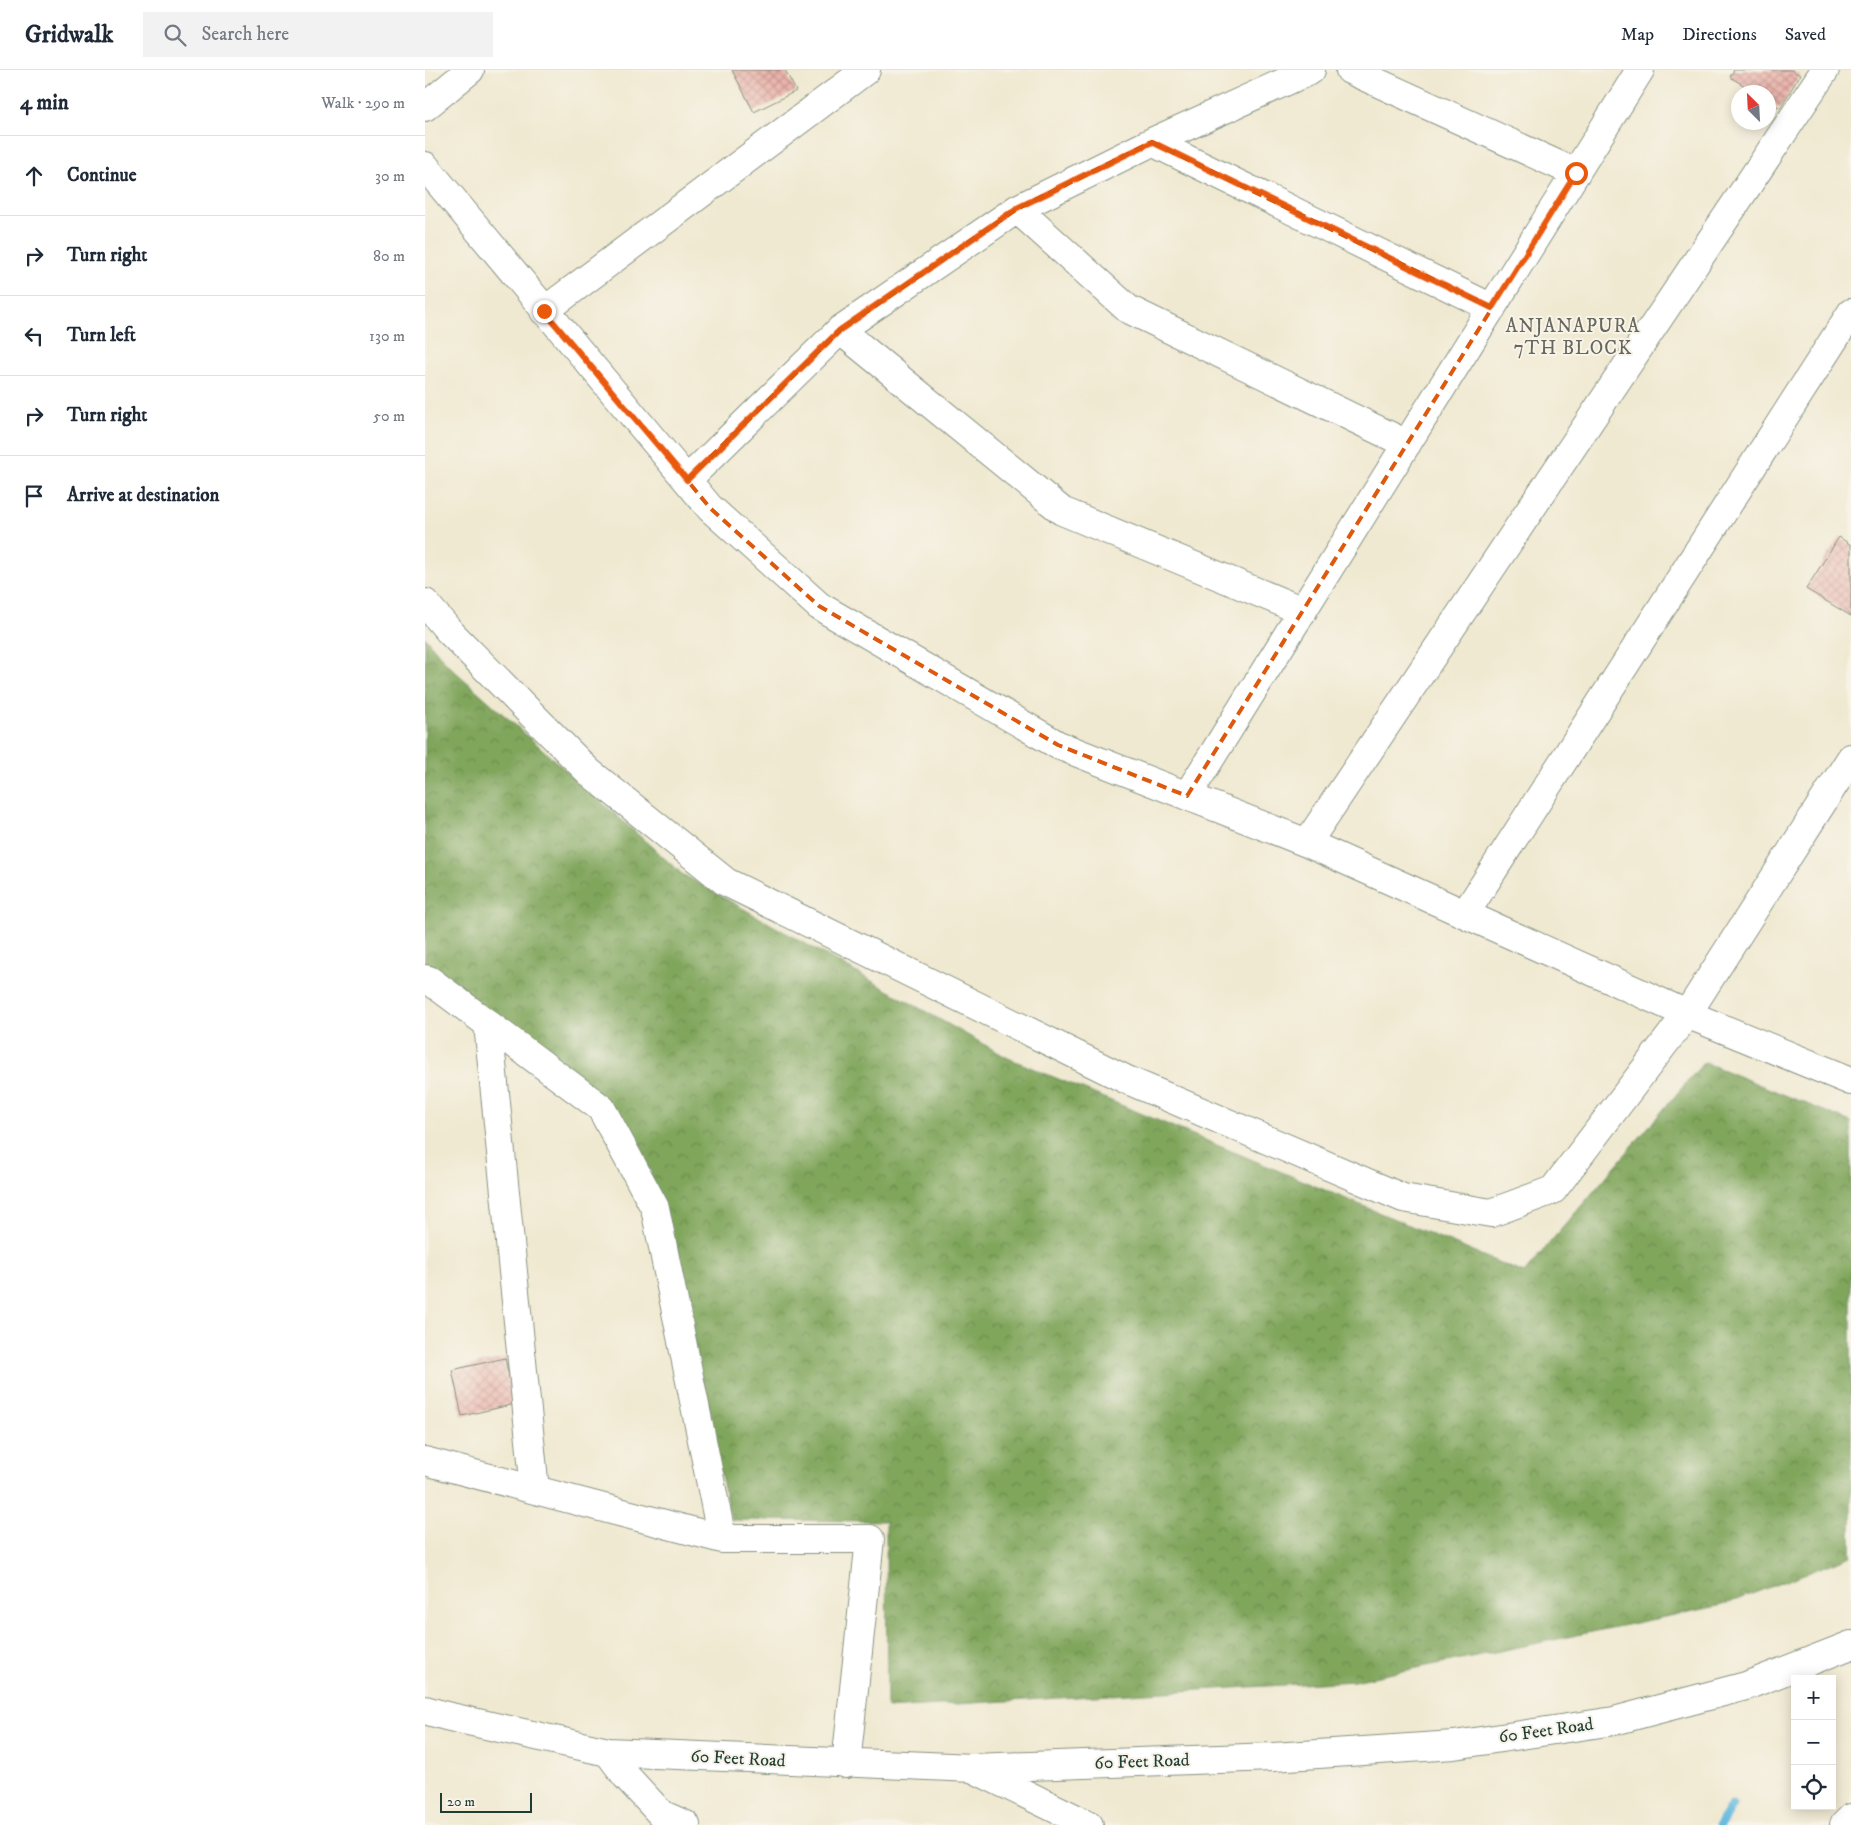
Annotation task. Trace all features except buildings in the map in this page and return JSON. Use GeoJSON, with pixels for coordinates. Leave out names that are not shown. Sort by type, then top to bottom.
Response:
{"type":"FeatureCollection","features":[{"type":"Feature","properties":{"kind":"street"},"geometry":{"type":"LineString","coordinates":[[425,107],[470,70]]}},
{"type":"Feature","properties":{"kind":"street"},"geometry":{"type":"LineString","coordinates":[[544,311],[866,70]]}},
{"type":"Feature","properties":{"kind":"street"},"geometry":{"type":"LineString","coordinates":[[687,480],[840,330],[1017,208],[1152,142],[1311,70]]}},
{"type":"Feature","properties":{"kind":"street"},"geometry":{"type":"LineString","coordinates":[[1350,70],[1576,173]]}},
{"type":"Feature","properties":{"kind":"street"},"geometry":{"type":"LineString","coordinates":[[1187,796],[1641,70]]}},
{"type":"Feature","properties":{"kind":"street"},"geometry":{"type":"LineString","coordinates":[[1307,843],[1825,70]]}},
{"type":"Feature","properties":{"kind":"street"},"geometry":{"type":"LineString","coordinates":[[1152,142],[1492,308]]}},
{"type":"Feature","properties":{"kind":"street"},"geometry":{"type":"LineString","coordinates":[[425,166],[710,508],[819,606],[1058,745],[1307,843],[1687,1014],[1851,1081]]}},
{"type":"Feature","properties":{"kind":"street"},"geometry":{"type":"LineString","coordinates":[[1017,208],[1128,309],[1407,444]]}},
{"type":"Feature","properties":{"kind":"street"},"geometry":{"type":"LineString","coordinates":[[1465,914],[1851,313]]}},
{"type":"Feature","properties":{"kind":"street"},"geometry":{"type":"LineString","coordinates":[[840,330],[1062,511],[1303,611]]}},
{"type":"Feature","properties":{"kind":"street"},"geometry":{"type":"LineString","coordinates":[[425,603],[450,632],[589,772],[726,882],[1125,1079],[1403,1198],[1491,1213],[1553,1190],[1687,1014],[1851,758]]}},
{"type":"Feature","properties":{"kind":"street"},"geometry":{"type":"LineString","coordinates":[[425,979],[601,1108],[655,1208],[722,1539]]}},
{"type":"Feature","properties":{"kind":"street"},"geometry":{"type":"LineString","coordinates":[[488,1024],[535,1490]]}},
{"type":"Feature","properties":{"kind":"street"},"geometry":{"type":"LineString","coordinates":[[425,1461],[722,1539],[870,1539],[846,1764]]}},
{"type":"Feature","properties":{"kind":"street","name":"60 Feet Road"},"geometry":{"type":"LineString","coordinates":[[425,1710],[607,1752],[846,1764],[973,1768],[1273,1757],[1454,1745],[1614,1721],[1746,1686],[1851,1645]]}},
{"type":"Feature","properties":{"kind":"street"},"geometry":{"type":"LineString","coordinates":[[607,1752],[661,1814],[686,1825]]}},
{"type":"Feature","properties":{"kind":"street"},"geometry":{"type":"LineString","coordinates":[[973,1768],[1089,1825]]}},
{"type":"Feature","properties":{"kind":"street"},"geometry":{"type":"LineString","coordinates":[[1844,1825],[1851,1818]]}},
{"type":"Feature","properties":{"kind":"highlighted area"},"geometry":{"type":"Polygon","coordinates":[[[1152,142],[1492,308],[1187,796],[1058,745],[819,606],[710,508],[687,480],[840,330],[1017,209],[1152,142]]]}},
{"type":"Feature","properties":{"kind":"green space"},"geometry":{"type":"Polygon","coordinates":[[[425,637],[448,665],[682,874],[1008,1058],[1524,1273],[1704,1062],[1851,1122],[1851,1556],[1723,1605],[1354,1681],[887,1708],[886,1521],[731,1520],[660,1198],[604,1098],[425,972],[425,637]]]}},
{"type":"Feature","properties":{"kind":"waterway"},"geometry":{"type":"LineString","coordinates":[[1720,1825],[1732,1805]]}},
{"type":"Feature","properties":{"kind":"district","name":"ANJANAPURA 7TH BLOCK"},"geometry":{"type":"Point","coordinates":[1573,337]}},
{"type":"Feature","properties":{"kind":"route"},"geometry":{"type":"LineString","coordinates":[[544,311],[687,480],[840,330],[1017,208],[1152,142],[1492,308],[1576,173]]}}]}
